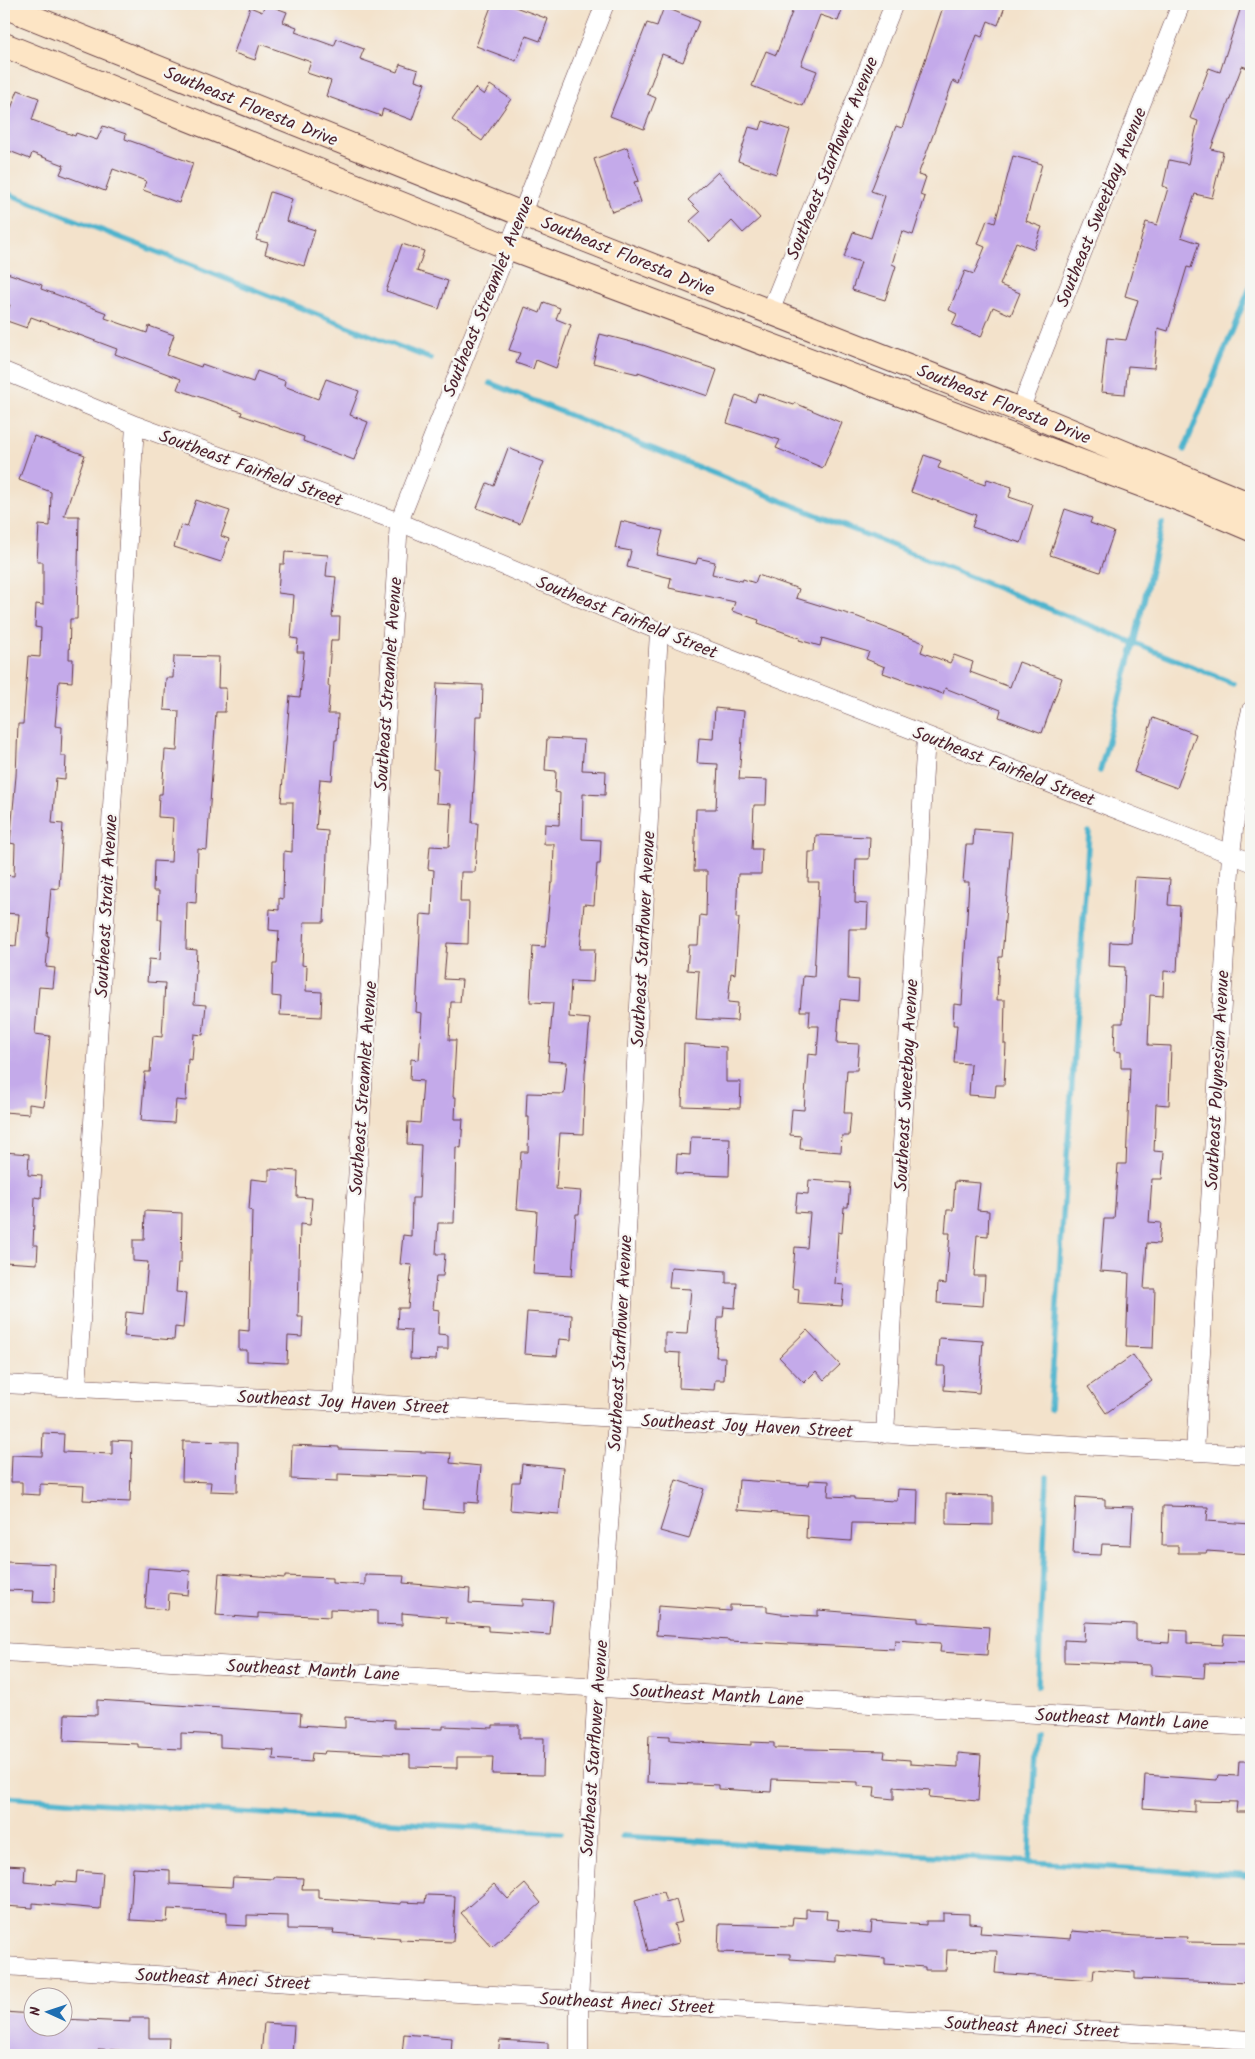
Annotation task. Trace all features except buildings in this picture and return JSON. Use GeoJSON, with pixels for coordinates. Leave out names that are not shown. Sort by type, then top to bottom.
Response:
{"type":"FeatureCollection","features":[{"type":"Feature","properties":{"kind":"street","name":"Southeast Streamlet Avenue"},"geometry":{"type":"LineString","coordinates":[[343,1402],[399,522],[605,4]]}},
{"type":"Feature","properties":{"kind":"street","name":"Southeast Starflower Avenue"},"geometry":{"type":"LineString","coordinates":[[770,312],[894,4]]}},
{"type":"Feature","properties":{"kind":"street","name":"Southeast Sweetbay Avenue"},"geometry":{"type":"LineString","coordinates":[[1020,410],[1181,4]]}},
{"type":"Feature","properties":{"kind":"street","name":"Southeast Floresta Drive"},"geometry":{"type":"LineString","coordinates":[[4,6],[521,214],[1020,410],[1251,505]]}},
{"type":"Feature","properties":{"kind":"street","name":"Southeast Floresta Drive"},"geometry":{"type":"LineString","coordinates":[[4,45],[508,246],[1185,502],[1251,529]]}},
{"type":"Feature","properties":{"kind":"street","name":"Southeast Fairfield Street"},"geometry":{"type":"LineString","coordinates":[[4,371],[134,425],[399,522],[659,631],[1251,862]]}},
{"type":"Feature","properties":{"kind":"street","name":"Southeast Strait Avenue"},"geometry":{"type":"LineString","coordinates":[[77,1388],[134,425]]}},
{"type":"Feature","properties":{"kind":"street","name":"Southeast Starflower Avenue"},"geometry":{"type":"LineString","coordinates":[[579,2055],[579,2001],[597,1687],[617,1419],[659,631]]}},
{"type":"Feature","properties":{"kind":"street","name":"Southeast Polynesian Avenue"},"geometry":{"type":"LineString","coordinates":[[1195,1452],[1231,854],[1246,731],[1251,710]]}},
{"type":"Feature","properties":{"kind":"street","name":"Southeast Sweetbay Avenue"},"geometry":{"type":"LineString","coordinates":[[886,1434],[926,736]]}},
{"type":"Feature","properties":{"kind":"street","name":"Southeast Joy Haven Street"},"geometry":{"type":"LineString","coordinates":[[4,1384],[343,1402],[1251,1456]]}},
{"type":"Feature","properties":{"kind":"street","name":"Southeast Manth Lane"},"geometry":{"type":"LineString","coordinates":[[4,1652],[1251,1727]]}},
{"type":"Feature","properties":{"kind":"street","name":"Southeast Aneci Street"},"geometry":{"type":"LineString","coordinates":[[4,1966],[1251,2040]]}},
{"type":"Feature","properties":{"kind":"waterway"},"geometry":{"type":"LineString","coordinates":[[4,192],[431,359]]}},
{"type":"Feature","properties":{"kind":"waterway"},"geometry":{"type":"LineString","coordinates":[[1184,450],[1251,285]]}},
{"type":"Feature","properties":{"kind":"waterway"},"geometry":{"type":"LineString","coordinates":[[490,383],[1233,683]]}},
{"type":"Feature","properties":{"kind":"waterway"},"geometry":{"type":"LineString","coordinates":[[1100,771],[1134,643],[1162,523]]}},
{"type":"Feature","properties":{"kind":"waterway"},"geometry":{"type":"LineString","coordinates":[[1050,1409],[1089,832]]}},
{"type":"Feature","properties":{"kind":"waterway"},"geometry":{"type":"LineString","coordinates":[[1038,1686],[1047,1477]]}},
{"type":"Feature","properties":{"kind":"waterway"},"geometry":{"type":"LineString","coordinates":[[1029,1863],[1036,1735]]}},
{"type":"Feature","properties":{"kind":"waterway"},"geometry":{"type":"LineString","coordinates":[[4,1797],[561,1833]]}},
{"type":"Feature","properties":{"kind":"waterway"},"geometry":{"type":"LineString","coordinates":[[622,1836],[1251,1876]]}}]}
